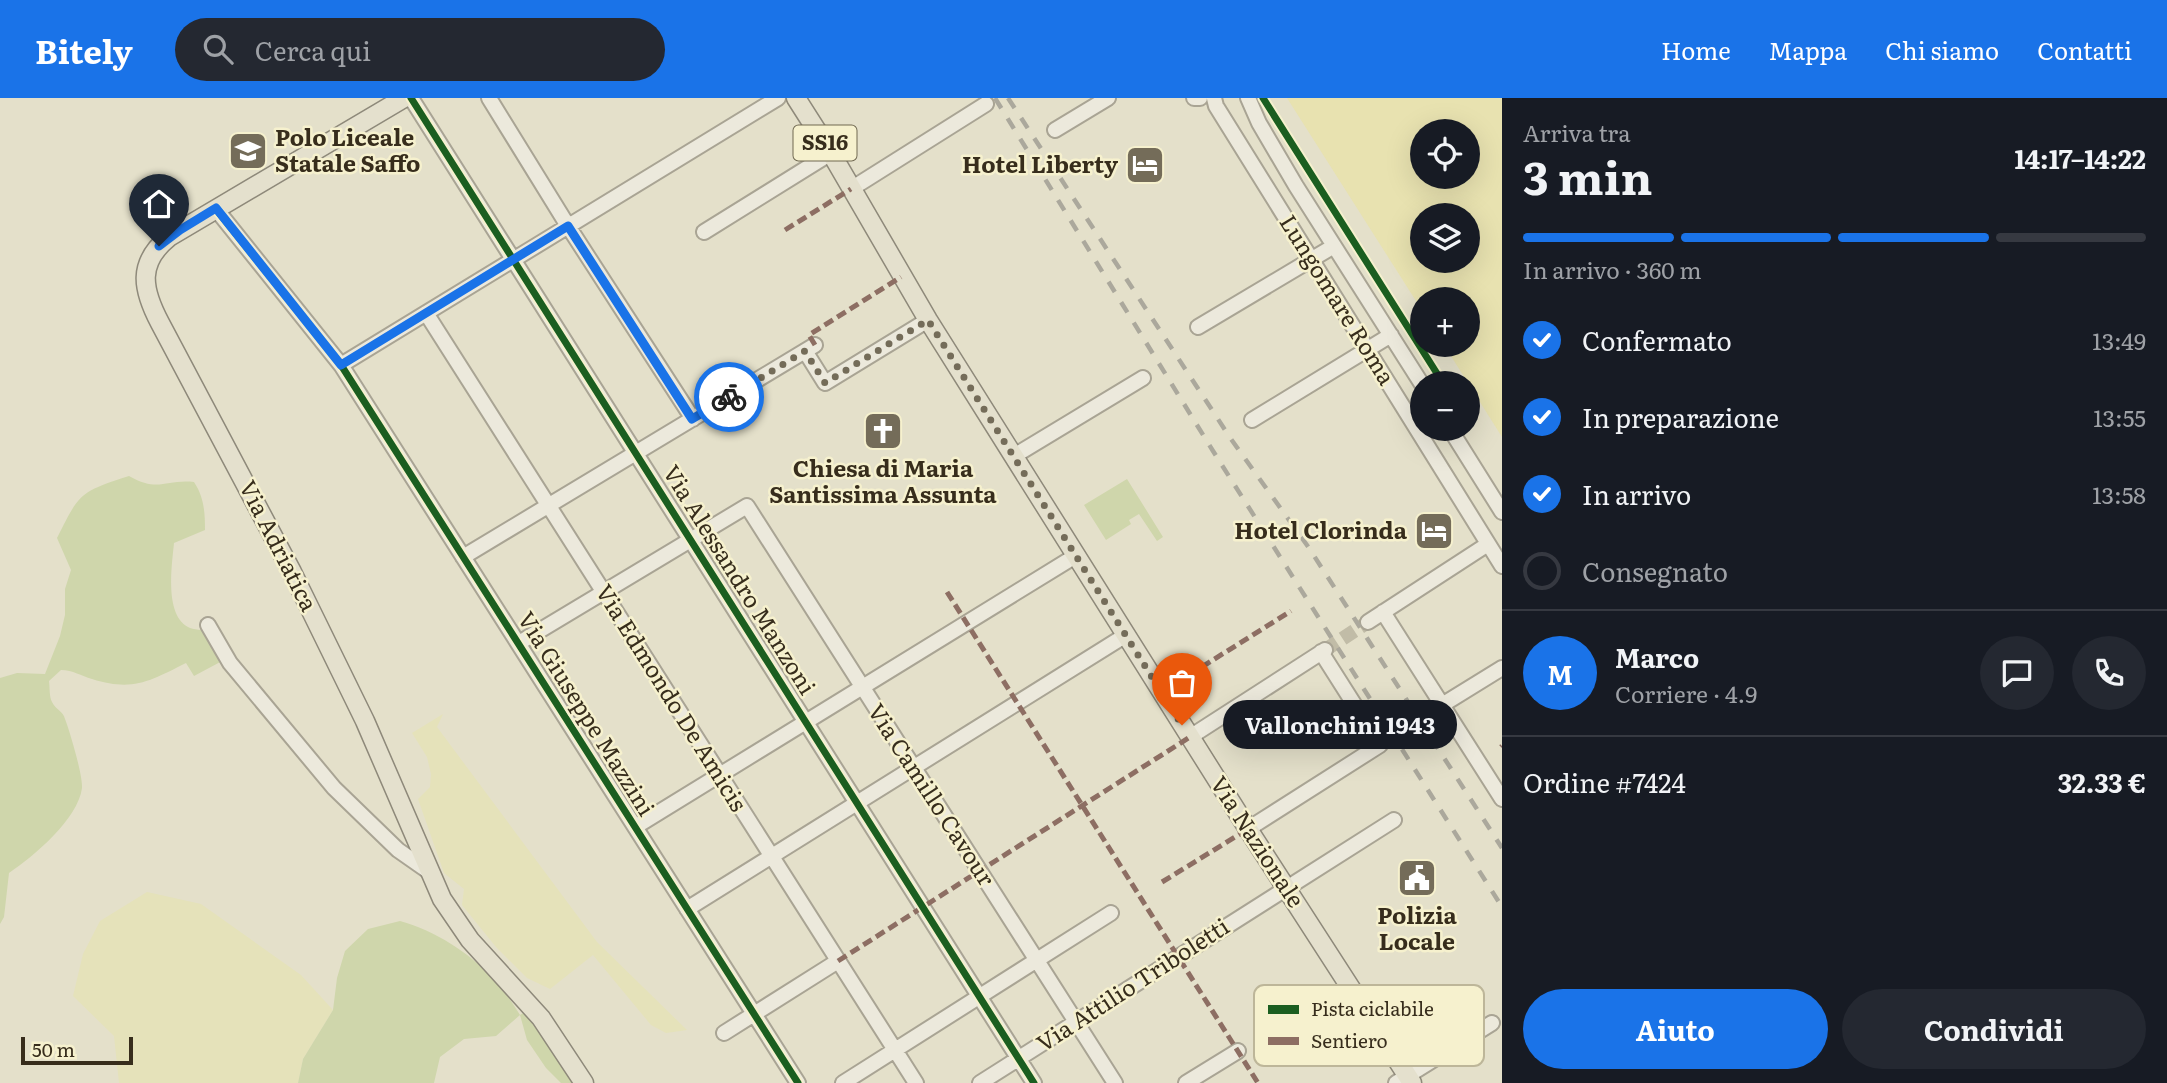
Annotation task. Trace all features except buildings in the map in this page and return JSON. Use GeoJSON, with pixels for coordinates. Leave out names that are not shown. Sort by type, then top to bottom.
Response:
{"type":"FeatureCollection","features":[{"type":"Feature","properties":{"kind":"main road","name":"Via Adriatica"},"geometry":{"type":"LineString","coordinates":[[404,98],[169,237],[151,255],[145,273],[150,301],[304,597],[365,721],[442,899],[459,925],[541,1018],[584,1083]]}},
{"type":"Feature","properties":{"kind":"main road","name":"Via Nazionale"},"geometry":{"type":"LineString","coordinates":[[796,98],[928,320],[1346,985]]}},
{"type":"Feature","properties":{"kind":"main road","name":"Via Nazionale"},"geometry":{"type":"LineString","coordinates":[[1396,1066],[1405,1081]]}},
{"type":"Feature","properties":{"kind":"street","name":"Via Alessandro Manzoni"},"geometry":{"type":"LineString","coordinates":[[411,98],[1034,1083]]}},
{"type":"Feature","properties":{"kind":"street"},"geometry":{"type":"LineString","coordinates":[[489,98],[692,419]]}},
{"type":"Feature","properties":{"kind":"street"},"geometry":{"type":"LineString","coordinates":[[341,365],[778,98]]}},
{"type":"Feature","properties":{"kind":"street"},"geometry":{"type":"LineString","coordinates":[[1055,130],[1108,98]]}},
{"type":"Feature","properties":{"kind":"street"},"geometry":{"type":"LineString","coordinates":[[1194,98],[1200,98]]}},
{"type":"Feature","properties":{"kind":"street"},"geometry":{"type":"LineString","coordinates":[[1242,98],[1250,104],[1334,246],[1414,371]]}},
{"type":"Feature","properties":{"kind":"street","name":"Lungomare Roma"},"geometry":{"type":"LineString","coordinates":[[1215,102],[1502,566]]}},
{"type":"Feature","properties":{"kind":"street"},"geometry":{"type":"LineString","coordinates":[[851,189],[986,104]]}},
{"type":"Feature","properties":{"kind":"street"},"geometry":{"type":"LineString","coordinates":[[704,232],[831,153]]}},
{"type":"Feature","properties":{"kind":"street","name":"Via Giuseppe Mazzini"},"geometry":{"type":"LineString","coordinates":[[216,208],[341,365],[798,1083]]}},
{"type":"Feature","properties":{"kind":"street"},"geometry":{"type":"LineString","coordinates":[[1198,327],[1334,246]]}},
{"type":"Feature","properties":{"kind":"street","name":"Via Edmondo De Amicis"},"geometry":{"type":"LineString","coordinates":[[426,313],[916,1083]]}},
{"type":"Feature","properties":{"kind":"street"},"geometry":{"type":"LineString","coordinates":[[463,556],[810,348],[825,383],[928,320]]}},
{"type":"Feature","properties":{"kind":"street"},"geometry":{"type":"LineString","coordinates":[[1252,420],[1391,335]]}},
{"type":"Feature","properties":{"kind":"street"},"geometry":{"type":"LineString","coordinates":[[1014,456],[1143,377]]}},
{"type":"Feature","properties":{"kind":"street"},"geometry":{"type":"LineString","coordinates":[[1458,441],[1502,512]]}},
{"type":"Feature","properties":{"kind":"street","name":"Via Camillo Cavour"},"geometry":{"type":"LineString","coordinates":[[691,541],[747,506],[1115,1083]]}},
{"type":"Feature","properties":{"kind":"street"},"geometry":{"type":"LineString","coordinates":[[519,643],[691,541]]}},
{"type":"Feature","properties":{"kind":"street"},"geometry":{"type":"LineString","coordinates":[[1368,622],[1488,544]]}},
{"type":"Feature","properties":{"kind":"street"},"geometry":{"type":"LineString","coordinates":[[635,827],[1077,555]]}},
{"type":"Feature","properties":{"kind":"street"},"geometry":{"type":"LineString","coordinates":[[1383,612],[1502,799]]}},
{"type":"Feature","properties":{"kind":"street"},"geometry":{"type":"LineString","coordinates":[[208,625],[230,663],[334,788],[398,850],[428,871]]}},
{"type":"Feature","properties":{"kind":"street"},"geometry":{"type":"LineString","coordinates":[[687,909],[1126,635]]}},
{"type":"Feature","properties":{"kind":"street"},"geometry":{"type":"LineString","coordinates":[[1190,737],[1323,651],[1380,745],[1248,829]]}},
{"type":"Feature","properties":{"kind":"street"},"geometry":{"type":"LineString","coordinates":[[1442,705],[1502,668]]}},
{"type":"Feature","properties":{"kind":"street","name":"Via Attilio Triboletti"},"geometry":{"type":"LineString","coordinates":[[980,1083],[1394,820]]}},
{"type":"Feature","properties":{"kind":"street"},"geometry":{"type":"LineString","coordinates":[[843,1083],[1111,913]]}},
{"type":"Feature","properties":{"kind":"street"},"geometry":{"type":"LineString","coordinates":[[724,1033],[838,961]]}},
{"type":"Feature","properties":{"kind":"street"},"geometry":{"type":"LineString","coordinates":[[1484,1028],[1492,1023]]}},
{"type":"Feature","properties":{"kind":"street"},"geometry":{"type":"LineString","coordinates":[[1186,1083],[1238,1051]]}},
{"type":"Feature","properties":{"kind":"street"},"geometry":{"type":"LineString","coordinates":[[1405,1081],[1428,1066]]}},
{"type":"Feature","properties":{"kind":"shaded area"},"geometry":{"type":"Polygon","coordinates":[[[443,714],[437,727],[597,942],[687,1030],[666,1033],[651,1025],[593,955],[550,989],[527,978],[496,947],[462,905],[464,889],[444,873],[418,799],[430,787],[431,774],[427,757],[412,733],[443,714]]]}},
{"type":"Feature","properties":{"kind":"shaded area"},"geometry":{"type":"Polygon","coordinates":[[[147,892],[201,904],[301,975],[333,1010],[303,1059],[298,1083],[119,1083],[114,1036],[73,996],[83,954],[100,921],[147,892]]]}},
{"type":"Feature","properties":{"kind":"green space"},"geometry":{"type":"Polygon","coordinates":[[[129,476],[155,485],[194,482],[200,493],[205,530],[174,543],[172,601],[180,621],[188,627],[210,631],[224,660],[194,676],[186,663],[141,683],[106,683],[61,670],[49,681],[51,700],[64,716],[70,734],[82,788],[79,800],[64,824],[42,847],[9,873],[4,917],[0,924],[0,678],[17,673],[45,674],[60,636],[65,615],[65,589],[71,570],[57,538],[71,511],[83,496],[100,486],[129,476]]]}},
{"type":"Feature","properties":{"kind":"green space"},"geometry":{"type":"Polygon","coordinates":[[[1127,479],[1163,537],[1157,541],[1139,514],[1129,520],[1131,524],[1106,540],[1084,505],[1127,479]]]}},
{"type":"Feature","properties":{"kind":"green space"},"geometry":{"type":"Polygon","coordinates":[[[400,921],[439,937],[473,960],[498,983],[520,1015],[496,1036],[464,1039],[440,1057],[434,1083],[298,1083],[303,1059],[333,1010],[337,978],[345,951],[368,929],[400,921]]]}},
{"type":"Feature","properties":{"kind":"green space"},"geometry":{"type":"Polygon","coordinates":[[[530,1009],[582,1083],[561,1083],[546,1068],[527,1040],[520,1015],[530,1009]]]}},
{"type":"Feature","properties":{"kind":"sand"},"geometry":{"type":"Polygon","coordinates":[[[1287,98],[1502,98],[1502,437],[1480,402],[1480,371],[1460,371],[1452,357],[1480,357],[1480,287],[1410,287],[1410,292],[1287,98]]]}},
{"type":"Feature","properties":{"kind":"tunnel"},"geometry":{"type":"LineString","coordinates":[[1325,650],[1368,622]]}},
{"type":"Feature","properties":{"kind":"railway"},"geometry":{"type":"LineString","coordinates":[[995,98],[1213,451],[1502,907]]}},
{"type":"Feature","properties":{"kind":"railway"},"geometry":{"type":"LineString","coordinates":[[1008,98],[1231,439],[1309,548],[1502,848]]}},
{"type":"Feature","properties":{"kind":"marked path"},"geometry":{"type":"LineString","coordinates":[[785,230],[851,189]]}},
{"type":"Feature","properties":{"kind":"marked path"},"geometry":{"type":"LineString","coordinates":[[815,345],[809,335],[901,277]]}},
{"type":"Feature","properties":{"kind":"marked path"},"geometry":{"type":"LineString","coordinates":[[947,592],[1258,1083]]}},
{"type":"Feature","properties":{"kind":"marked path"},"geometry":{"type":"LineString","coordinates":[[1189,675],[1291,611]]}},
{"type":"Feature","properties":{"kind":"marked path"},"geometry":{"type":"LineString","coordinates":[[1162,692],[1187,677]]}},
{"type":"Feature","properties":{"kind":"marked path"},"geometry":{"type":"LineString","coordinates":[[838,961],[1190,737]]}},
{"type":"Feature","properties":{"kind":"marked path"},"geometry":{"type":"LineString","coordinates":[[1162,882],[1248,829]]}},
{"type":"Feature","properties":{"kind":"cycle path"},"geometry":{"type":"LineString","coordinates":[[411,98],[1034,1083]]}},
{"type":"Feature","properties":{"kind":"cycle path"},"geometry":{"type":"LineString","coordinates":[[1263,98],[1435,371]]}},
{"type":"Feature","properties":{"kind":"cycle path"},"geometry":{"type":"LineString","coordinates":[[216,209],[341,365],[798,1083]]}},
{"type":"Feature","properties":{"kind":"way so far"},"geometry":{"type":"LineString","coordinates":[[729,397],[805,351],[825,383],[928,320],[1182,725]]}},
{"type":"Feature","properties":{"kind":"place","name":"Polo Liceale Statale Saffo"},"geometry":{"type":"Point","coordinates":[248,151]}},
{"type":"Feature","properties":{"kind":"place","name":"Hotel Liberty"},"geometry":{"type":"Point","coordinates":[1145,165]}},
{"type":"Feature","properties":{"kind":"place","name":"Chiesa di Maria Santissima Assunta"},"geometry":{"type":"Point","coordinates":[883,431]}},
{"type":"Feature","properties":{"kind":"place","name":"Hotel Clorinda"},"geometry":{"type":"Point","coordinates":[1434,531]}},
{"type":"Feature","properties":{"kind":"place","name":"Vallonchini 1943"},"geometry":{"type":"Point","coordinates":[1182,725]}},
{"type":"Feature","properties":{"kind":"place","name":"Polizia Locale"},"geometry":{"type":"Point","coordinates":[1417,878]}},
{"type":"Feature","properties":{"kind":"route"},"geometry":{"type":"LineString","coordinates":[[159,246],[216,208],[341,365],[568,226],[692,419],[729,397]]}}]}
